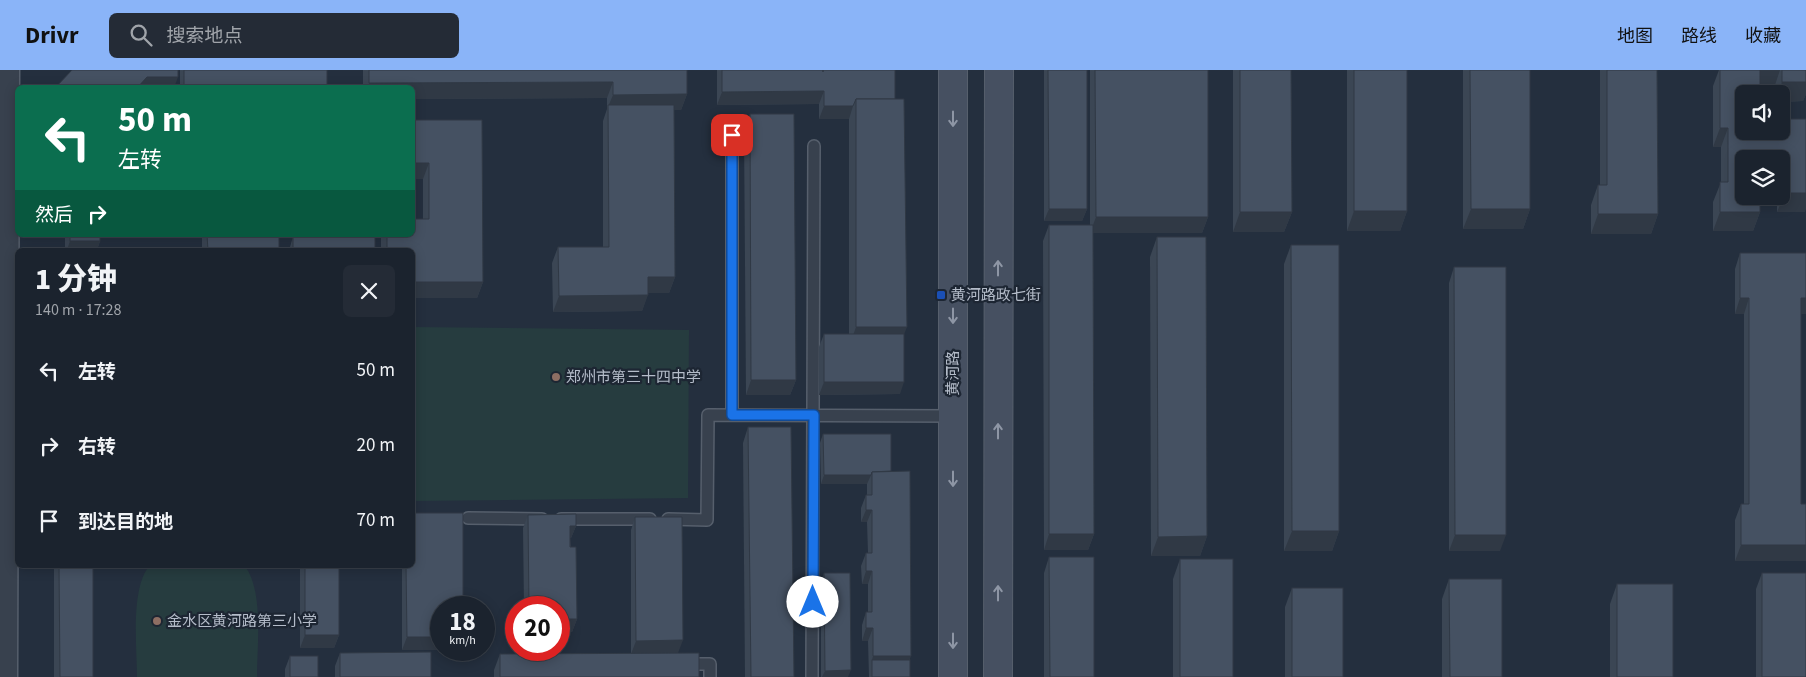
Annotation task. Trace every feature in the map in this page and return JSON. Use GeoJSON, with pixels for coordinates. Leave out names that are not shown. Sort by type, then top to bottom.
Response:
{"type":"FeatureCollection","features":[{"type":"Feature","properties":{"kind":"main road","name":"黄河路"},"geometry":{"type":"LineString","coordinates":[[953,70],[953,677]]}},
{"type":"Feature","properties":{"kind":"main road"},"geometry":{"type":"LineString","coordinates":[[998,70],[998,677]]}},
{"type":"Feature","properties":{"kind":"street"},"geometry":{"type":"LineString","coordinates":[[6,677],[3,633],[3,359],[8,70]]}},
{"type":"Feature","properties":{"kind":"lane"},"geometry":{"type":"LineString","coordinates":[[732,135],[732,415]]}},
{"type":"Feature","properties":{"kind":"lane"},"geometry":{"type":"LineString","coordinates":[[812,677],[814,146]]}},
{"type":"Feature","properties":{"kind":"lane"},"geometry":{"type":"LineString","coordinates":[[468,518],[707,520],[708,415],[953,416]]}},
{"type":"Feature","properties":{"kind":"lane"},"geometry":{"type":"LineString","coordinates":[[672,664],[710,664],[710,677]]}},
{"type":"Feature","properties":{"kind":"green space"},"geometry":{"type":"Polygon","coordinates":[[[415,327],[689,330],[688,498],[415,501],[415,327]]]}},
{"type":"Feature","properties":{"kind":"green space"},"geometry":{"type":"Polygon","coordinates":[[[148,568],[246,568],[250,575],[257,603],[257,677],[137,677],[137,603],[144,575],[148,568]]]}},
{"type":"Feature","properties":{"kind":"building"},"geometry":{"type":"Polygon","coordinates":[[[72,70],[178,70],[178,77],[147,77],[140,85],[58,85],[72,70]]]}},
{"type":"Feature","properties":{"kind":"building"},"geometry":{"type":"Polygon","coordinates":[[[184,70],[327,70],[327,85],[184,85],[184,70]]]}},
{"type":"Feature","properties":{"kind":"building"},"geometry":{"type":"Polygon","coordinates":[[[369,70],[687,70],[687,94],[613,95],[613,82],[369,83],[369,70]]]}},
{"type":"Feature","properties":{"kind":"building"},"geometry":{"type":"Polygon","coordinates":[[[722,70],[895,70],[895,99],[856,99],[853,106],[824,106],[824,91],[722,92],[722,70]]]}},
{"type":"Feature","properties":{"kind":"building"},"geometry":{"type":"Polygon","coordinates":[[[1048,70],[1087,70],[1087,209],[1049,209],[1048,70]]]}},
{"type":"Feature","properties":{"kind":"building"},"geometry":{"type":"Polygon","coordinates":[[[1095,70],[1208,70],[1208,217],[1096,217],[1095,70]]]}},
{"type":"Feature","properties":{"kind":"building"},"geometry":{"type":"Polygon","coordinates":[[[1240,70],[1291,70],[1292,212],[1240,212],[1240,70]]]}},
{"type":"Feature","properties":{"kind":"building"},"geometry":{"type":"Polygon","coordinates":[[[1354,70],[1407,70],[1407,211],[1354,211],[1354,70]]]}},
{"type":"Feature","properties":{"kind":"building"},"geometry":{"type":"Polygon","coordinates":[[[1470,70],[1530,70],[1530,209],[1471,209],[1470,70]]]}},
{"type":"Feature","properties":{"kind":"building"},"geometry":{"type":"Polygon","coordinates":[[[1607,70],[1657,70],[1658,214],[1598,214],[1598,185],[1607,185],[1607,70]]]}},
{"type":"Feature","properties":{"kind":"building"},"geometry":{"type":"Polygon","coordinates":[[[1720,70],[1760,70],[1760,85],[1735,85],[1735,140],[1790,140],[1790,119],[1806,119],[1806,193],[1790,193],[1790,150],[1735,150],[1735,205],[1760,205],[1760,212],[1720,212],[1720,182],[1728,182],[1728,128],[1720,128],[1720,70]]]}},
{"type":"Feature","properties":{"kind":"building"},"geometry":{"type":"Polygon","coordinates":[[[1782,70],[1806,70],[1806,82],[1782,82],[1782,70]]]}},
{"type":"Feature","properties":{"kind":"building"},"geometry":{"type":"Polygon","coordinates":[[[856,99],[904,99],[907,327],[856,327],[856,99]]]}},
{"type":"Feature","properties":{"kind":"building"},"geometry":{"type":"Polygon","coordinates":[[[608,105],[674,105],[675,277],[648,277],[648,295],[559,296],[558,247],[609,247],[608,105]]]}},
{"type":"Feature","properties":{"kind":"building"},"geometry":{"type":"Polygon","coordinates":[[[750,114],[794,114],[796,380],[751,380],[750,114]]]}},
{"type":"Feature","properties":{"kind":"building"},"geometry":{"type":"Polygon","coordinates":[[[415,120],[482,120],[483,282],[415,282],[415,248],[387,248],[387,237],[415,237],[415,219],[429,219],[429,163],[415,163],[415,120]]]}},
{"type":"Feature","properties":{"kind":"building"},"geometry":{"type":"Polygon","coordinates":[[[1049,225],[1093,225],[1094,534],[1049,534],[1049,225]]]}},
{"type":"Feature","properties":{"kind":"building"},"geometry":{"type":"Polygon","coordinates":[[[70,237],[100,237],[100,241],[70,241],[70,237]]]}},
{"type":"Feature","properties":{"kind":"building"},"geometry":{"type":"Polygon","coordinates":[[[207,237],[279,237],[279,248],[208,248],[207,237]]]}},
{"type":"Feature","properties":{"kind":"building"},"geometry":{"type":"Polygon","coordinates":[[[293,237],[375,237],[375,248],[293,248],[293,237]]]}},
{"type":"Feature","properties":{"kind":"building"},"geometry":{"type":"Polygon","coordinates":[[[1157,237],[1206,237],[1207,536],[1158,537],[1157,237]]]}},
{"type":"Feature","properties":{"kind":"building"},"geometry":{"type":"Polygon","coordinates":[[[1291,245],[1339,245],[1339,531],[1292,531],[1291,245]]]}},
{"type":"Feature","properties":{"kind":"building"},"geometry":{"type":"Polygon","coordinates":[[[1740,253],[1806,253],[1806,298],[1801,298],[1801,504],[1806,504],[1806,545],[1741,545],[1741,504],[1749,504],[1749,298],[1740,298],[1740,253]]]}},
{"type":"Feature","properties":{"kind":"building"},"geometry":{"type":"Polygon","coordinates":[[[1454,267],[1506,267],[1506,535],[1455,535],[1454,267]]]}},
{"type":"Feature","properties":{"kind":"building"},"geometry":{"type":"Polygon","coordinates":[[[824,334],[904,334],[904,382],[824,382],[824,334]]]}},
{"type":"Feature","properties":{"kind":"building"},"geometry":{"type":"Polygon","coordinates":[[[748,427],[791,427],[794,677],[751,677],[748,427]]]}},
{"type":"Feature","properties":{"kind":"building"},"geometry":{"type":"Polygon","coordinates":[[[823,434],[891,434],[891,471],[872,472],[871,475],[824,475],[823,434]]]}},
{"type":"Feature","properties":{"kind":"building"},"geometry":{"type":"Polygon","coordinates":[[[910,471],[911,656],[873,656],[873,628],[866,628],[866,612],[872,612],[872,571],[866,571],[866,553],[872,553],[872,510],[866,510],[866,495],[872,495],[872,472],[910,471]]]}},
{"type":"Feature","properties":{"kind":"building"},"geometry":{"type":"Polygon","coordinates":[[[415,513],[463,513],[463,596],[430,596],[430,637],[407,637],[406,568],[415,568],[415,513]]]}},
{"type":"Feature","properties":{"kind":"building"},"geometry":{"type":"Polygon","coordinates":[[[576,514],[576,526],[570,526],[570,547],[576,547],[577,619],[570,619],[570,596],[529,596],[528,515],[576,514]]]}},
{"type":"Feature","properties":{"kind":"building"},"geometry":{"type":"Polygon","coordinates":[[[635,517],[682,517],[683,640],[636,641],[635,517]]]}},
{"type":"Feature","properties":{"kind":"building"},"geometry":{"type":"Polygon","coordinates":[[[1049,557],[1094,557],[1094,677],[1050,677],[1049,557]]]}},
{"type":"Feature","properties":{"kind":"building"},"geometry":{"type":"Polygon","coordinates":[[[1180,559],[1233,559],[1233,677],[1180,677],[1180,559]]]}},
{"type":"Feature","properties":{"kind":"building"},"geometry":{"type":"Polygon","coordinates":[[[59,568],[93,568],[93,677],[60,677],[59,568]]]}},
{"type":"Feature","properties":{"kind":"building"},"geometry":{"type":"Polygon","coordinates":[[[305,568],[339,568],[339,635],[305,635],[305,568]]]}},
{"type":"Feature","properties":{"kind":"building"},"geometry":{"type":"Polygon","coordinates":[[[824,573],[850,573],[851,670],[825,671],[824,573]]]}},
{"type":"Feature","properties":{"kind":"building"},"geometry":{"type":"Polygon","coordinates":[[[1762,573],[1806,573],[1806,677],[1762,677],[1762,573]]]}},
{"type":"Feature","properties":{"kind":"building"},"geometry":{"type":"Polygon","coordinates":[[[1449,579],[1502,579],[1502,677],[1450,677],[1449,579]]]}},
{"type":"Feature","properties":{"kind":"building"},"geometry":{"type":"Polygon","coordinates":[[[1617,584],[1673,584],[1673,677],[1617,677],[1617,584]]]}},
{"type":"Feature","properties":{"kind":"building"},"geometry":{"type":"Polygon","coordinates":[[[1292,588],[1343,588],[1343,677],[1292,677],[1292,588]]]}},
{"type":"Feature","properties":{"kind":"building"},"geometry":{"type":"Polygon","coordinates":[[[430,652],[431,677],[340,677],[340,653],[430,652]]]}},
{"type":"Feature","properties":{"kind":"building"},"geometry":{"type":"Polygon","coordinates":[[[699,653],[699,677],[500,677],[500,654],[505,654],[505,661],[570,661],[570,654],[699,653]]]}},
{"type":"Feature","properties":{"kind":"building"},"geometry":{"type":"Polygon","coordinates":[[[290,656],[318,656],[318,677],[290,677],[290,656]]]}},
{"type":"Feature","properties":{"kind":"building"},"geometry":{"type":"Polygon","coordinates":[[[872,660],[910,660],[910,677],[872,677],[872,660]]]}},
{"type":"Feature","properties":{"kind":"place","name":"黄河路政七街"},"geometry":{"type":"Point","coordinates":[941,295]}},
{"type":"Feature","properties":{"kind":"place","name":"郑州市第三十四中学"},"geometry":{"type":"Point","coordinates":[556,377]}},
{"type":"Feature","properties":{"kind":"place","name":"金水区黄河路第三小学"},"geometry":{"type":"Point","coordinates":[157,621]}},
{"type":"Feature","properties":{"kind":"route"},"geometry":{"type":"LineString","coordinates":[[732,135],[732,415],[814,415],[813,602]]}}]}
